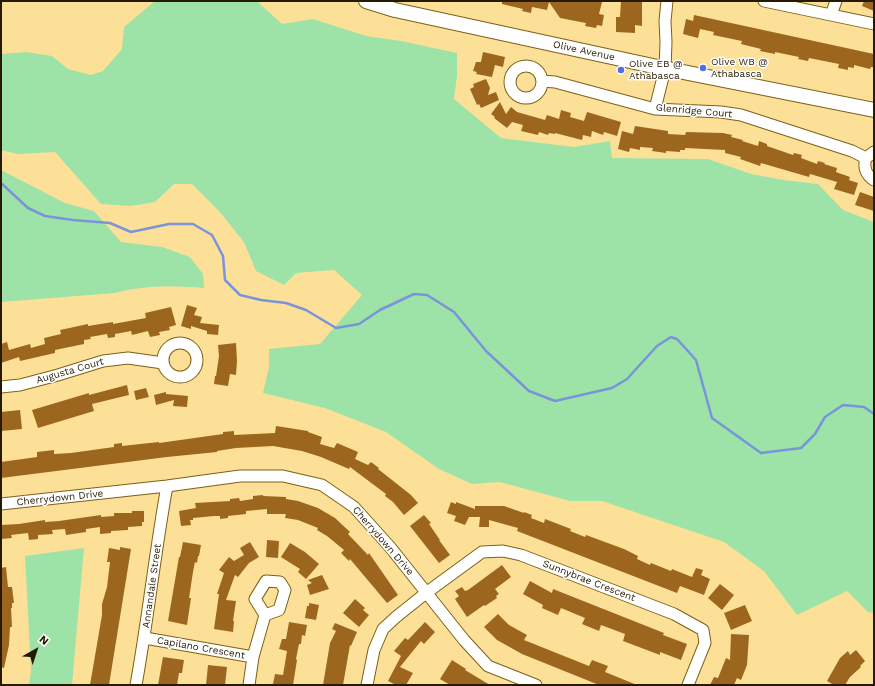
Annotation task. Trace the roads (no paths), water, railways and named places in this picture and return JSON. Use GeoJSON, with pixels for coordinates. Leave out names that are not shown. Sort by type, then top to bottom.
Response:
{"type":"FeatureCollection","features":[{"type":"Feature","properties":{"kind":"main road","name":"Olive Avenue"},"geometry":{"type":"LineString","coordinates":[[366,1],[418,15],[665,69],[874,110]]}},
{"type":"Feature","properties":{"kind":"street"},"geometry":{"type":"LineString","coordinates":[[655,109],[665,69],[666,1]]}},
{"type":"Feature","properties":{"kind":"street"},"geometry":{"type":"LineString","coordinates":[[764,1],[874,24]]}},
{"type":"Feature","properties":{"kind":"street"},"geometry":{"type":"LineString","coordinates":[[831,15],[836,1]]}},
{"type":"Feature","properties":{"kind":"street","name":"Glenridge Court"},"geometry":{"type":"LineString","coordinates":[[542,80],[555,82],[655,109],[721,112],[741,115],[852,151],[870,155],[865,170],[874,180]]}},
{"type":"Feature","properties":{"kind":"street","name":"Augusta Court"},"geometry":{"type":"LineString","coordinates":[[1,387],[20,385],[102,361],[128,358],[163,363]]}},
{"type":"Feature","properties":{"kind":"street","name":"Cherrydown Drive"},"geometry":{"type":"LineString","coordinates":[[1,504],[167,486],[240,476],[283,476],[322,485],[354,507],[390,547],[464,640],[488,666],[536,685]]}},
{"type":"Feature","properties":{"kind":"street","name":"Annandale Street"},"geometry":{"type":"LineString","coordinates":[[136,685],[145,638],[167,486]]}},
{"type":"Feature","properties":{"kind":"street","name":"Sunnybrae Crescent"},"geometry":{"type":"LineString","coordinates":[[426,593],[482,552],[503,551],[521,555],[674,614],[703,630],[705,643],[688,685]]}},
{"type":"Feature","properties":{"kind":"street"},"geometry":{"type":"LineString","coordinates":[[368,685],[374,650],[383,629],[426,593]]}},
{"type":"Feature","properties":{"kind":"street"},"geometry":{"type":"LineString","coordinates":[[253,657],[265,615]]}},
{"type":"Feature","properties":{"kind":"street","name":"Capilano Crescent"},"geometry":{"type":"LineString","coordinates":[[145,638],[253,657],[249,685]]}},
{"type":"Feature","properties":{"kind":"waterway"},"geometry":{"type":"LineString","coordinates":[[1,183],[28,208],[45,216],[110,223],[131,232],[169,224],[193,224],[212,235],[223,256],[225,280],[240,295],[261,300],[286,303],[306,310],[336,328],[359,324],[380,310],[414,294],[427,295],[454,312],[486,351],[529,391],[555,401],[612,388],[627,379],[657,346],[671,337],[677,339],[696,360],[712,418],[761,453],[801,448],[815,434],[825,417],[843,405],[864,407],[874,414]]}},
{"type":"Feature","properties":{"kind":"place","name":"Olive WB @ Athabasca"},"geometry":{"type":"Point","coordinates":[703,68]}},
{"type":"Feature","properties":{"kind":"place","name":"Olive EB @ Athabasca"},"geometry":{"type":"Point","coordinates":[621,70]}}]}
